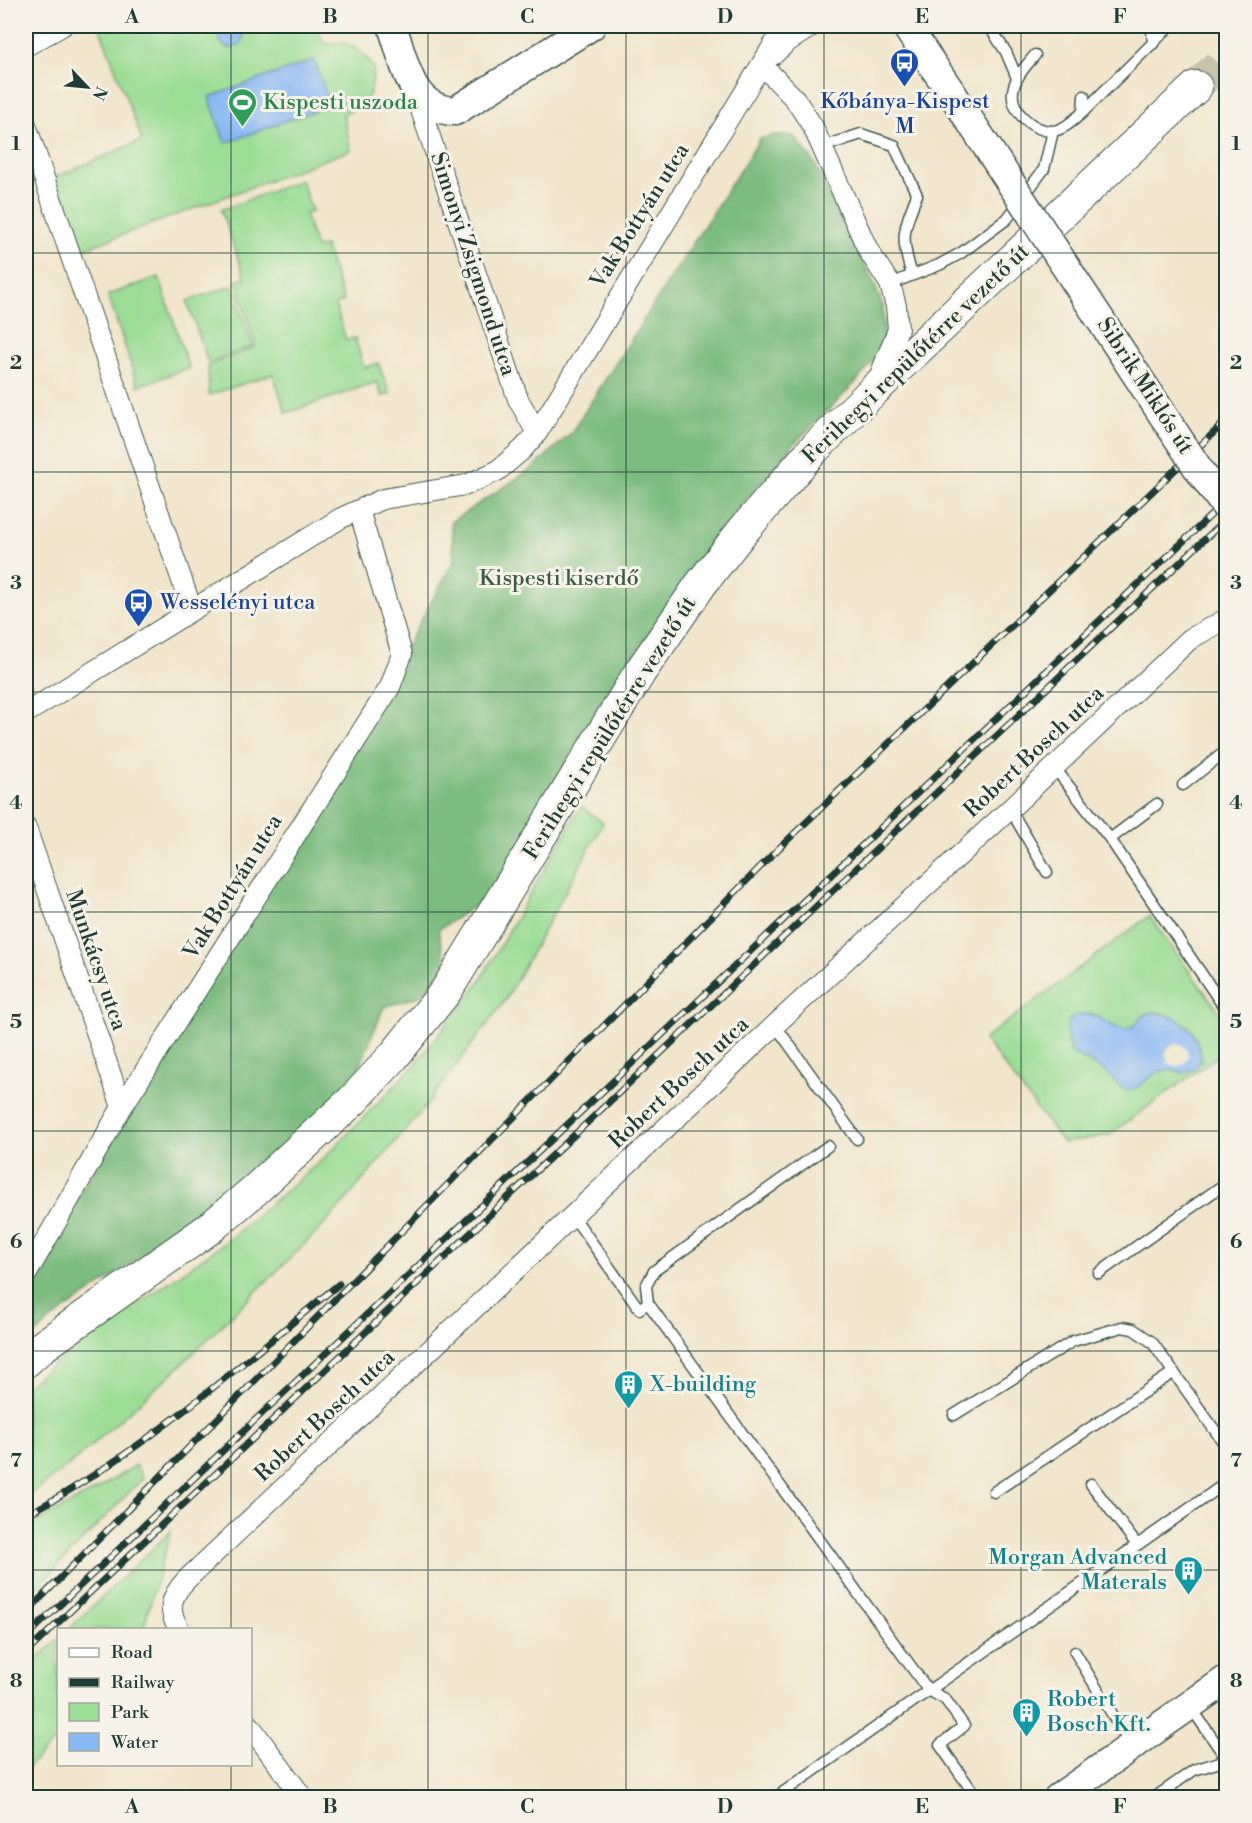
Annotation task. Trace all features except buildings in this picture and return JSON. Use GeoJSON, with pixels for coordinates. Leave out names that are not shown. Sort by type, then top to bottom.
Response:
{"type":"FeatureCollection","features":[{"type":"Feature","properties":{"kind":"main road","name":"Simonyi Zsigmond utca"},"geometry":{"type":"LineString","coordinates":[[392,26],[415,92]]}},
{"type":"Feature","properties":{"kind":"main road"},"geometry":{"type":"LineString","coordinates":[[415,92],[430,106],[444,111],[455,111],[591,26]]}},
{"type":"Feature","properties":{"kind":"main road","name":"Sibrik Miklós út"},"geometry":{"type":"LineString","coordinates":[[906,26],[1085,293],[1199,470],[1227,507]]}},
{"type":"Feature","properties":{"kind":"main road"},"geometry":{"type":"LineString","coordinates":[[930,26],[948,87]]}},
{"type":"Feature","properties":{"kind":"main road","name":"Ferihegyi repülőtérre vezető út"},"geometry":{"type":"LineString","coordinates":[[26,1361],[43,1346],[210,1228],[353,1100],[393,1057],[420,1025],[459,971],[640,672],[701,584],[771,496],[812,451],[874,390],[1196,87]]}},
{"type":"Feature","properties":{"kind":"main road"},"geometry":{"type":"LineString","coordinates":[[1058,1797],[1227,1680]]}},
{"type":"Feature","properties":{"kind":"street"},"geometry":{"type":"LineString","coordinates":[[26,46],[62,26]]}},
{"type":"Feature","properties":{"kind":"street","name":"Vak Bottyán utca"},"geometry":{"type":"LineString","coordinates":[[26,713],[340,518],[383,499],[466,485],[497,471],[522,450],[537,433],[785,26]]}},
{"type":"Feature","properties":{"kind":"street"},"geometry":{"type":"LineString","coordinates":[[812,26],[788,42],[762,65],[795,99],[813,127],[868,250],[890,284],[896,306],[898,329],[874,390]]}},
{"type":"Feature","properties":{"kind":"street","name":"Simonyi Zsigmond utca"},"geometry":{"type":"LineString","coordinates":[[415,92],[518,399],[537,433]]}},
{"type":"Feature","properties":{"kind":"street"},"geometry":{"type":"LineString","coordinates":[[26,125],[192,610]]}},
{"type":"Feature","properties":{"kind":"street","name":"Vak Bottyán utca"},"geometry":{"type":"LineString","coordinates":[[26,1275],[122,1107],[390,687],[402,654],[359,510]]}},
{"type":"Feature","properties":{"kind":"street","name":"Robert Bosch utca"},"geometry":{"type":"LineString","coordinates":[[180,1628],[171,1610],[174,1593],[186,1580],[775,1025],[1010,809],[1190,639],[1223,624]]}},
{"type":"Feature","properties":{"kind":"street","name":"Munkácsy utca"},"geometry":{"type":"LineString","coordinates":[[26,828],[122,1107]]}},
{"type":"Feature","properties":{"kind":"street"},"geometry":{"type":"LineString","coordinates":[[252,1729],[297,1795]]}},
{"type":"Feature","properties":{"kind":"lane"},"geometry":{"type":"LineString","coordinates":[[989,26],[1017,78]]}},
{"type":"Feature","properties":{"kind":"lane"},"geometry":{"type":"LineString","coordinates":[[1035,55],[1017,78],[1012,93],[1017,111],[1032,126],[1053,131],[1069,124],[1083,112],[1170,26]]}},
{"type":"Feature","properties":{"kind":"lane"},"geometry":{"type":"LineString","coordinates":[[1152,29],[1152,44]]}},
{"type":"Feature","properties":{"kind":"lane"},"geometry":{"type":"LineString","coordinates":[[1083,112],[1084,96]]}},
{"type":"Feature","properties":{"kind":"lane"},"geometry":{"type":"LineString","coordinates":[[890,284],[939,265],[961,253],[1007,219],[1044,169],[1053,131]]}},
{"type":"Feature","properties":{"kind":"lane"},"geometry":{"type":"LineString","coordinates":[[822,147],[861,134],[894,145],[917,195],[905,225],[904,251],[912,275]]}},
{"type":"Feature","properties":{"kind":"lane"},"geometry":{"type":"LineString","coordinates":[[1183,784],[1226,750]]}},
{"type":"Feature","properties":{"kind":"lane"},"geometry":{"type":"LineString","coordinates":[[1054,767],[1110,839],[1227,1010]]}},
{"type":"Feature","properties":{"kind":"lane"},"geometry":{"type":"LineString","coordinates":[[1110,839],[1157,804]]}},
{"type":"Feature","properties":{"kind":"lane"},"geometry":{"type":"LineString","coordinates":[[1010,809],[1047,872]]}},
{"type":"Feature","properties":{"kind":"lane"},"geometry":{"type":"LineString","coordinates":[[775,1025],[857,1139]]}},
{"type":"Feature","properties":{"kind":"lane"},"geometry":{"type":"LineString","coordinates":[[828,1146],[654,1271],[646,1286],[648,1303],[928,1690],[945,1699],[964,1726],[940,1745],[977,1797]]}},
{"type":"Feature","properties":{"kind":"lane"},"geometry":{"type":"LineString","coordinates":[[1099,1273],[1227,1183]]}},
{"type":"Feature","properties":{"kind":"lane"},"geometry":{"type":"LineString","coordinates":[[573,1216],[639,1309],[648,1303]]}},
{"type":"Feature","properties":{"kind":"lane"},"geometry":{"type":"LineString","coordinates":[[954,1415],[1073,1341],[1122,1327],[1142,1334],[1152,1342],[1227,1446]]}},
{"type":"Feature","properties":{"kind":"lane"},"geometry":{"type":"LineString","coordinates":[[994,1492],[1174,1372]]}},
{"type":"Feature","properties":{"kind":"lane"},"geometry":{"type":"LineString","coordinates":[[775,1797],[1227,1483]]}},
{"type":"Feature","properties":{"kind":"lane"},"geometry":{"type":"LineString","coordinates":[[1091,1484],[1137,1545]]}},
{"type":"Feature","properties":{"kind":"lane"},"geometry":{"type":"LineString","coordinates":[[1075,1652],[1131,1747]]}},
{"type":"Feature","properties":{"kind":"lane"},"geometry":{"type":"LineString","coordinates":[[1154,1797],[1194,1770],[1227,1759],[1190,1706]]}},
{"type":"Feature","properties":{"kind":"green space","name":"Kispesti uszoda"},"geometry":{"type":"Polygon","coordinates":[[[99,26],[315,26],[325,44],[341,42],[353,46],[374,67],[368,97],[359,107],[343,114],[351,150],[76,252],[49,180],[142,140],[99,26]]]}},
{"type":"Feature","properties":{"kind":"green space","name":"Kispesti kiserdő"},"geometry":{"type":"Polygon","coordinates":[[[775,135],[794,136],[812,159],[873,281],[883,306],[884,341],[873,361],[857,381],[796,442],[734,514],[604,697],[488,897],[438,930],[446,965],[423,995],[384,1007],[357,1073],[320,1112],[214,1205],[51,1320],[26,1343],[26,1283],[402,654],[454,561],[451,522],[534,467],[571,433],[760,139],[775,135]]]}},
{"type":"Feature","properties":{"kind":"green space"},"geometry":{"type":"Polygon","coordinates":[[[301,180],[312,211],[305,214],[316,248],[325,246],[344,301],[335,304],[346,340],[355,338],[364,368],[378,363],[390,394],[382,396],[377,382],[286,413],[273,374],[209,395],[208,365],[256,347],[236,281],[245,278],[221,210],[301,180]]]}},
{"type":"Feature","properties":{"kind":"green space"},"geometry":{"type":"Polygon","coordinates":[[[159,277],[189,368],[138,386],[108,295],[159,277]]]}},
{"type":"Feature","properties":{"kind":"green space"},"geometry":{"type":"Polygon","coordinates":[[[232,286],[253,346],[208,362],[187,301],[232,286]]]}},
{"type":"Feature","properties":{"kind":"green space"},"geometry":{"type":"Polygon","coordinates":[[[581,806],[603,823],[506,999],[426,1106],[328,1221],[176,1370],[76,1459],[26,1498],[26,1386],[56,1362],[227,1241],[323,1159],[414,1066],[477,986],[581,806]]]}},
{"type":"Feature","properties":{"kind":"green space"},"geometry":{"type":"Polygon","coordinates":[[[1149,916],[1226,1021],[1226,1050],[1109,1135],[1063,1143],[984,1039],[1149,916]]]}},
{"type":"Feature","properties":{"kind":"green space"},"geometry":{"type":"Polygon","coordinates":[[[136,1465],[143,1478],[26,1599],[26,1527],[98,1489],[136,1465]]]}},
{"type":"Feature","properties":{"kind":"green space"},"geometry":{"type":"Polygon","coordinates":[[[171,1531],[143,1628],[70,1628],[171,1531]]]}},
{"type":"Feature","properties":{"kind":"green space"},"geometry":{"type":"Polygon","coordinates":[[[57,1640],[57,1739],[26,1769],[26,1671],[57,1640]]]}},
{"type":"Feature","properties":{"kind":"water"},"geometry":{"type":"Polygon","coordinates":[[[231,24],[240,27],[243,36],[240,45],[231,48],[222,45],[219,36],[222,27],[231,24]]]}},
{"type":"Feature","properties":{"kind":"water"},"geometry":{"type":"Polygon","coordinates":[[[314,60],[330,105],[225,143],[209,97],[314,60]]]}},
{"type":"Feature","properties":{"kind":"water"},"geometry":{"type":"Polygon","coordinates":[[[1152,1012],[1172,1017],[1193,1032],[1200,1049],[1201,1060],[1194,1069],[1183,1073],[1171,1070],[1159,1071],[1133,1090],[1127,1091],[1105,1071],[1071,1052],[1067,1025],[1068,1021],[1078,1015],[1094,1015],[1121,1029],[1132,1027],[1143,1016],[1152,1012]]]}},
{"type":"Feature","properties":{"kind":"pier"},"geometry":{"type":"Polygon","coordinates":[[[1177,1044],[1185,1047],[1188,1055],[1185,1063],[1177,1066],[1169,1063],[1166,1055],[1169,1047],[1177,1044]]]}},
{"type":"Feature","properties":{"kind":"tunnel"},"geometry":{"type":"LineString","coordinates":[[1196,87],[1226,57]]}},
{"type":"Feature","properties":{"kind":"railway"},"geometry":{"type":"LineString","coordinates":[[26,1613],[774,853],[1226,421]]}},
{"type":"Feature","properties":{"kind":"railway"},"geometry":{"type":"LineString","coordinates":[[26,1637],[1226,501]]}},
{"type":"Feature","properties":{"kind":"railway"},"geometry":{"type":"LineString","coordinates":[[26,1653],[1226,519]]}},
{"type":"Feature","properties":{"kind":"railway"},"geometry":{"type":"LineString","coordinates":[[26,1515],[68,1491],[149,1437],[339,1284]]}},
{"type":"Feature","properties":{"kind":"place","name":"Kőbánya-Kispest M"},"geometry":{"type":"Point","coordinates":[905,88]}},
{"type":"Feature","properties":{"kind":"place","name":"Kispesti uszoda"},"geometry":{"type":"Point","coordinates":[242,128]}},
{"type":"Feature","properties":{"kind":"place","name":"Wesselényi utca"},"geometry":{"type":"Point","coordinates":[139,628]}},
{"type":"Feature","properties":{"kind":"place","name":"X-building"},"geometry":{"type":"Point","coordinates":[629,1410]}},
{"type":"Feature","properties":{"kind":"place","name":"Morgan Advanced Materals"},"geometry":{"type":"Point","coordinates":[1188,1596]}},
{"type":"Feature","properties":{"kind":"place","name":"Robert Bosch Kft."},"geometry":{"type":"Point","coordinates":[1026,1738]}}]}
